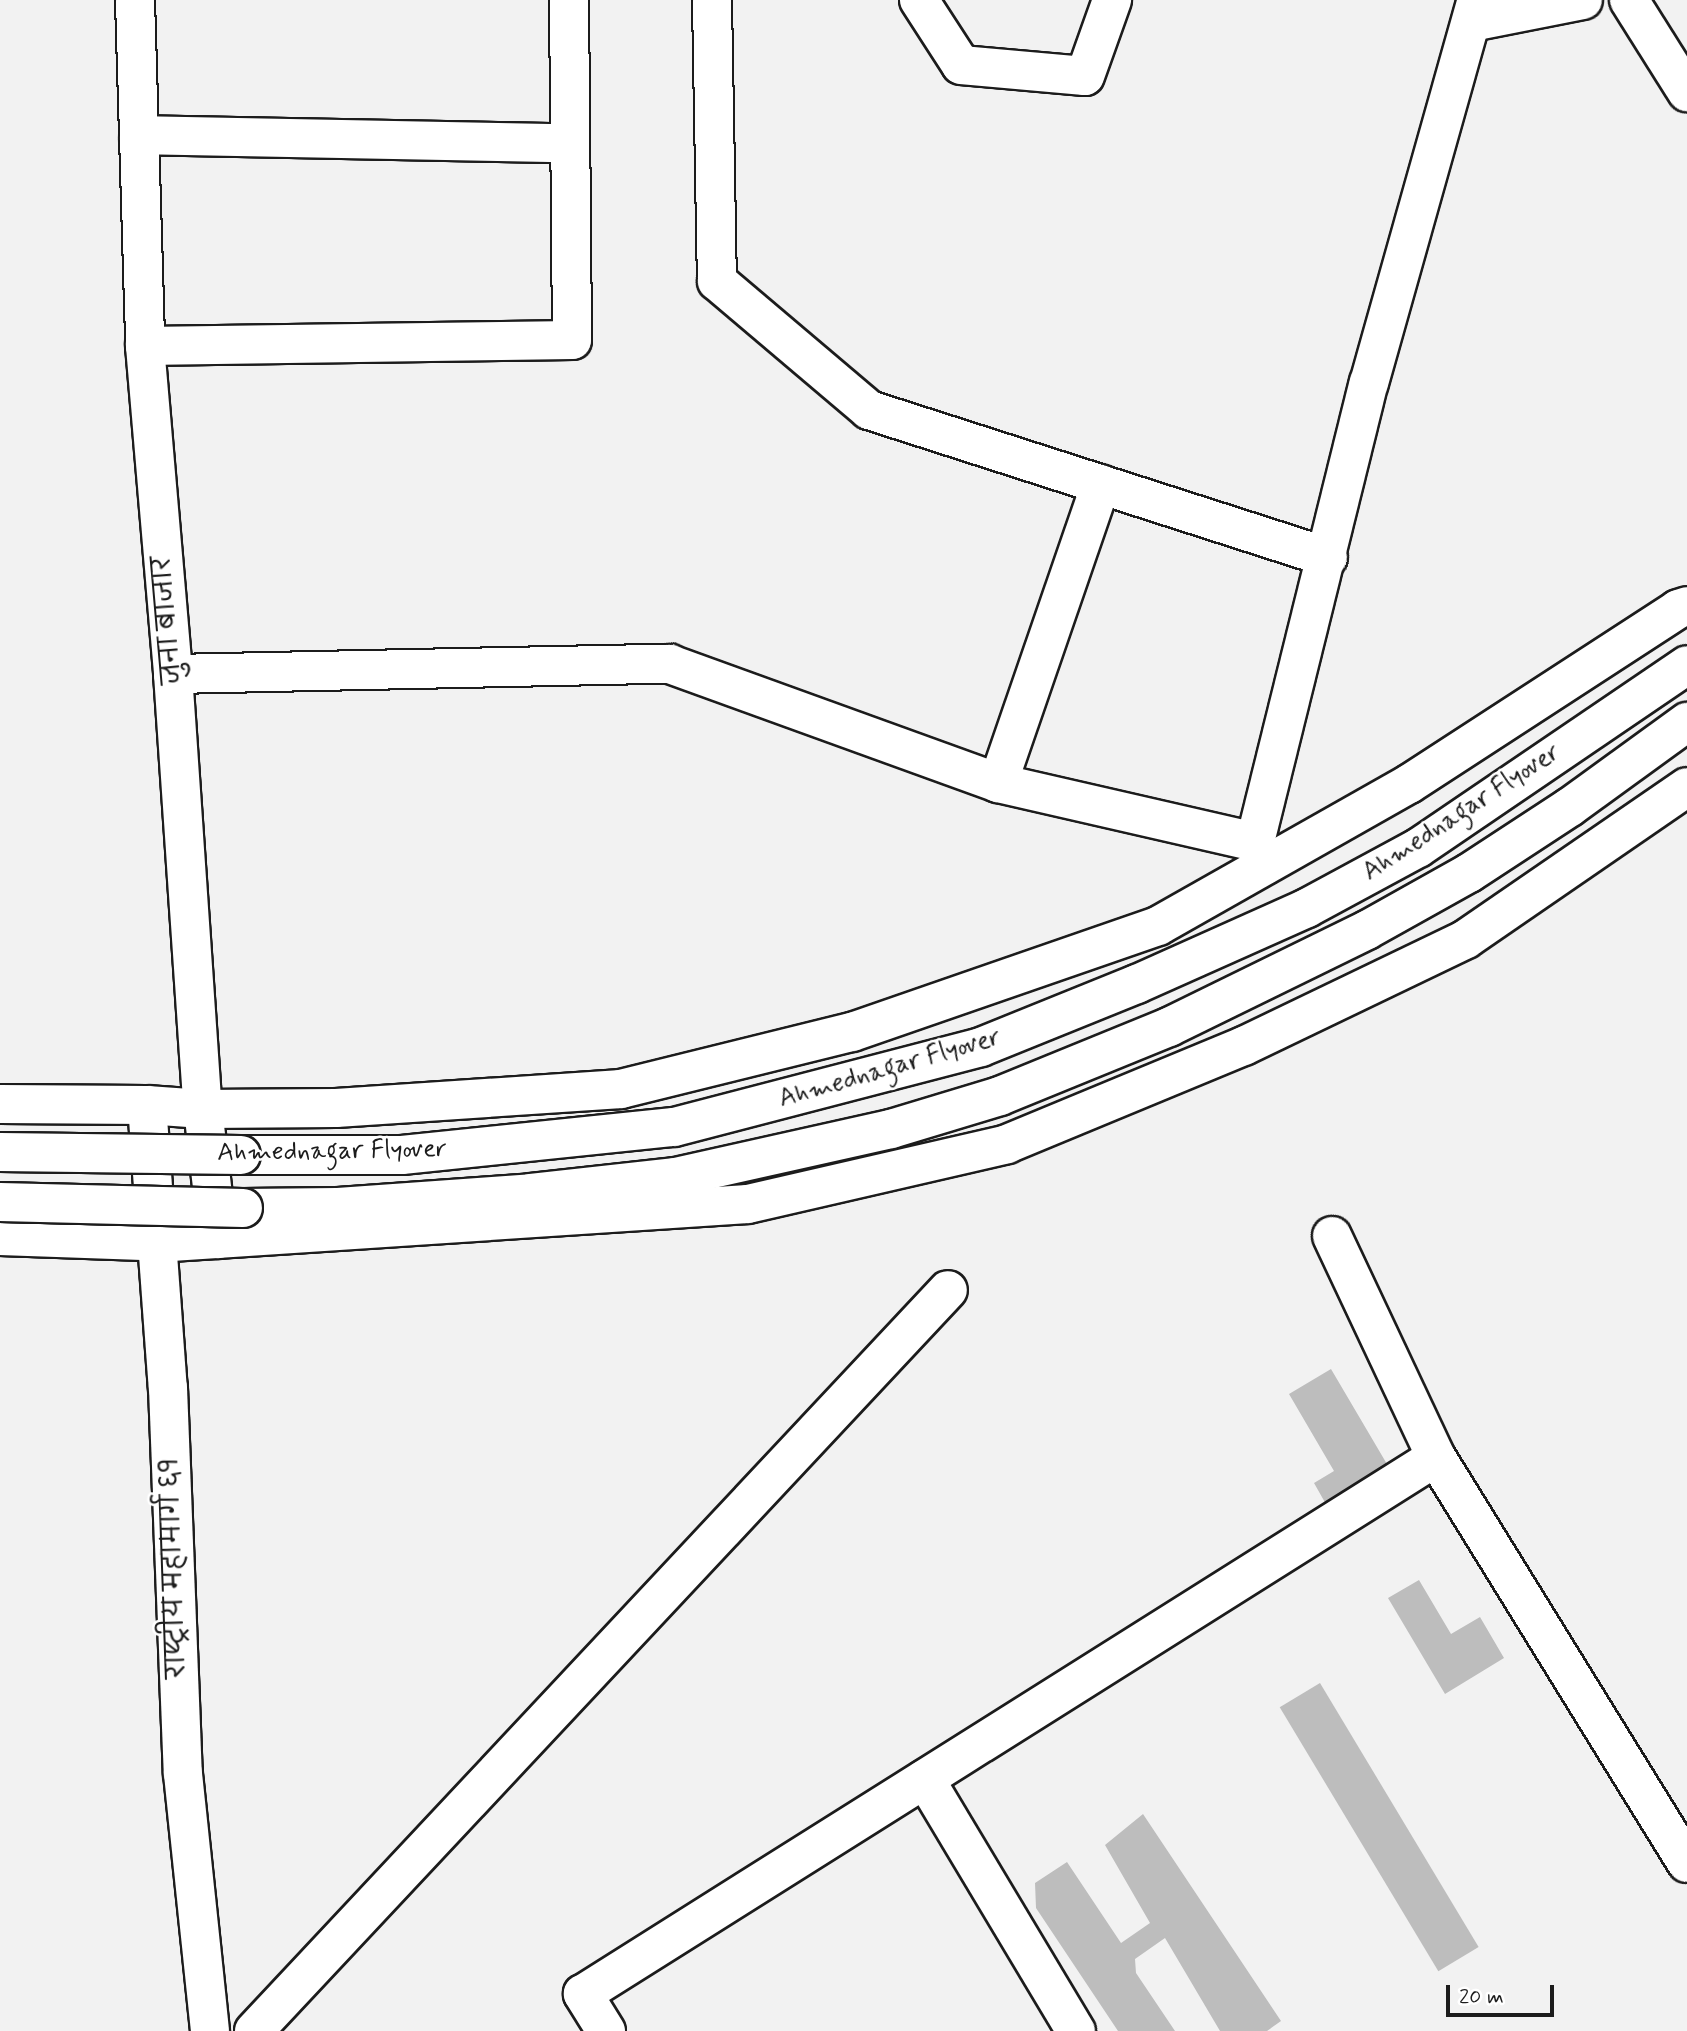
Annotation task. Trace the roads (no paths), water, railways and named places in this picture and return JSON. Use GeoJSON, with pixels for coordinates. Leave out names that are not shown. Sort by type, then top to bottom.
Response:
{"type":"FeatureCollection","features":[{"type":"Feature","properties":{"kind":"main road","name":"जुना बाजार"},"geometry":{"type":"LineString","coordinates":[[135,0],[145,346],[173,674],[203,1110],[218,1239]]}},
{"type":"Feature","properties":{"kind":"main road"},"geometry":{"type":"LineString","coordinates":[[145,346],[572,340],[569,0]]}},
{"type":"Feature","properties":{"kind":"main road"},"geometry":{"type":"LineString","coordinates":[[712,0],[717,281],[869,410],[1328,557]]}},
{"type":"Feature","properties":{"kind":"main road"},"geometry":{"type":"LineString","coordinates":[[919,0],[961,65],[1085,76],[1112,0]]}},
{"type":"Feature","properties":{"kind":"main road"},"geometry":{"type":"LineString","coordinates":[[1260,854],[1369,383],[1475,11],[1583,0]]}},
{"type":"Feature","properties":{"kind":"main road"},"geometry":{"type":"LineString","coordinates":[[1629,0],[1687,92]]}},
{"type":"Feature","properties":{"kind":"main road"},"geometry":{"type":"LineString","coordinates":[[139,135],[570,143]]}},
{"type":"Feature","properties":{"kind":"main road"},"geometry":{"type":"LineString","coordinates":[[998,783],[1101,484]]}},
{"type":"Feature","properties":{"kind":"main road"},"geometry":{"type":"LineString","coordinates":[[0,1104],[146,1105],[203,1110],[336,1108],[621,1089],[852,1032],[1158,926],[1260,854],[1409,784],[1678,609],[1687,606]]}},
{"type":"Feature","properties":{"kind":"main road"},"geometry":{"type":"LineString","coordinates":[[173,674],[670,664],[998,783],[1260,854]]}},
{"type":"Feature","properties":{"kind":"main road","name":"Ahmednagar Flyover"},"geometry":{"type":"LineString","coordinates":[[0,1152],[402,1155],[674,1127],[981,1047],[1162,973],[1307,908],[1395,860],[1687,664]]}},
{"type":"Feature","properties":{"kind":"main road","name":"Ahmednagar Flyover"},"geometry":{"type":"LineString","coordinates":[[0,1202],[243,1208],[352,1206],[531,1192],[676,1177],[891,1129],[1000,1096],[1169,1027],[1367,930],[1469,873],[1558,815],[1687,722]]}},
{"type":"Feature","properties":{"kind":"main road"},"geometry":{"type":"LineString","coordinates":[[0,1236],[158,1241],[218,1239],[748,1204],[1007,1144],[1244,1045],[1466,939],[1687,787]]}},
{"type":"Feature","properties":{"kind":"main road","name":"राष्ट्रीय महामार्ग ६१"},"geometry":{"type":"LineString","coordinates":[[146,1105],[168,1388],[183,1774],[210,2031]]}},
{"type":"Feature","properties":{"kind":"main road"},"geometry":{"type":"LineString","coordinates":[[1332,1236],[1436,1457],[1687,1863]]}},
{"type":"Feature","properties":{"kind":"main road"},"geometry":{"type":"LineString","coordinates":[[254,2031],[948,1290]]}},
{"type":"Feature","properties":{"kind":"main road"},"geometry":{"type":"LineString","coordinates":[[606,2031],[583,1994],[1436,1457]]}},
{"type":"Feature","properties":{"kind":"main road"},"geometry":{"type":"LineString","coordinates":[[925,1779],[1076,2031]]}}]}
